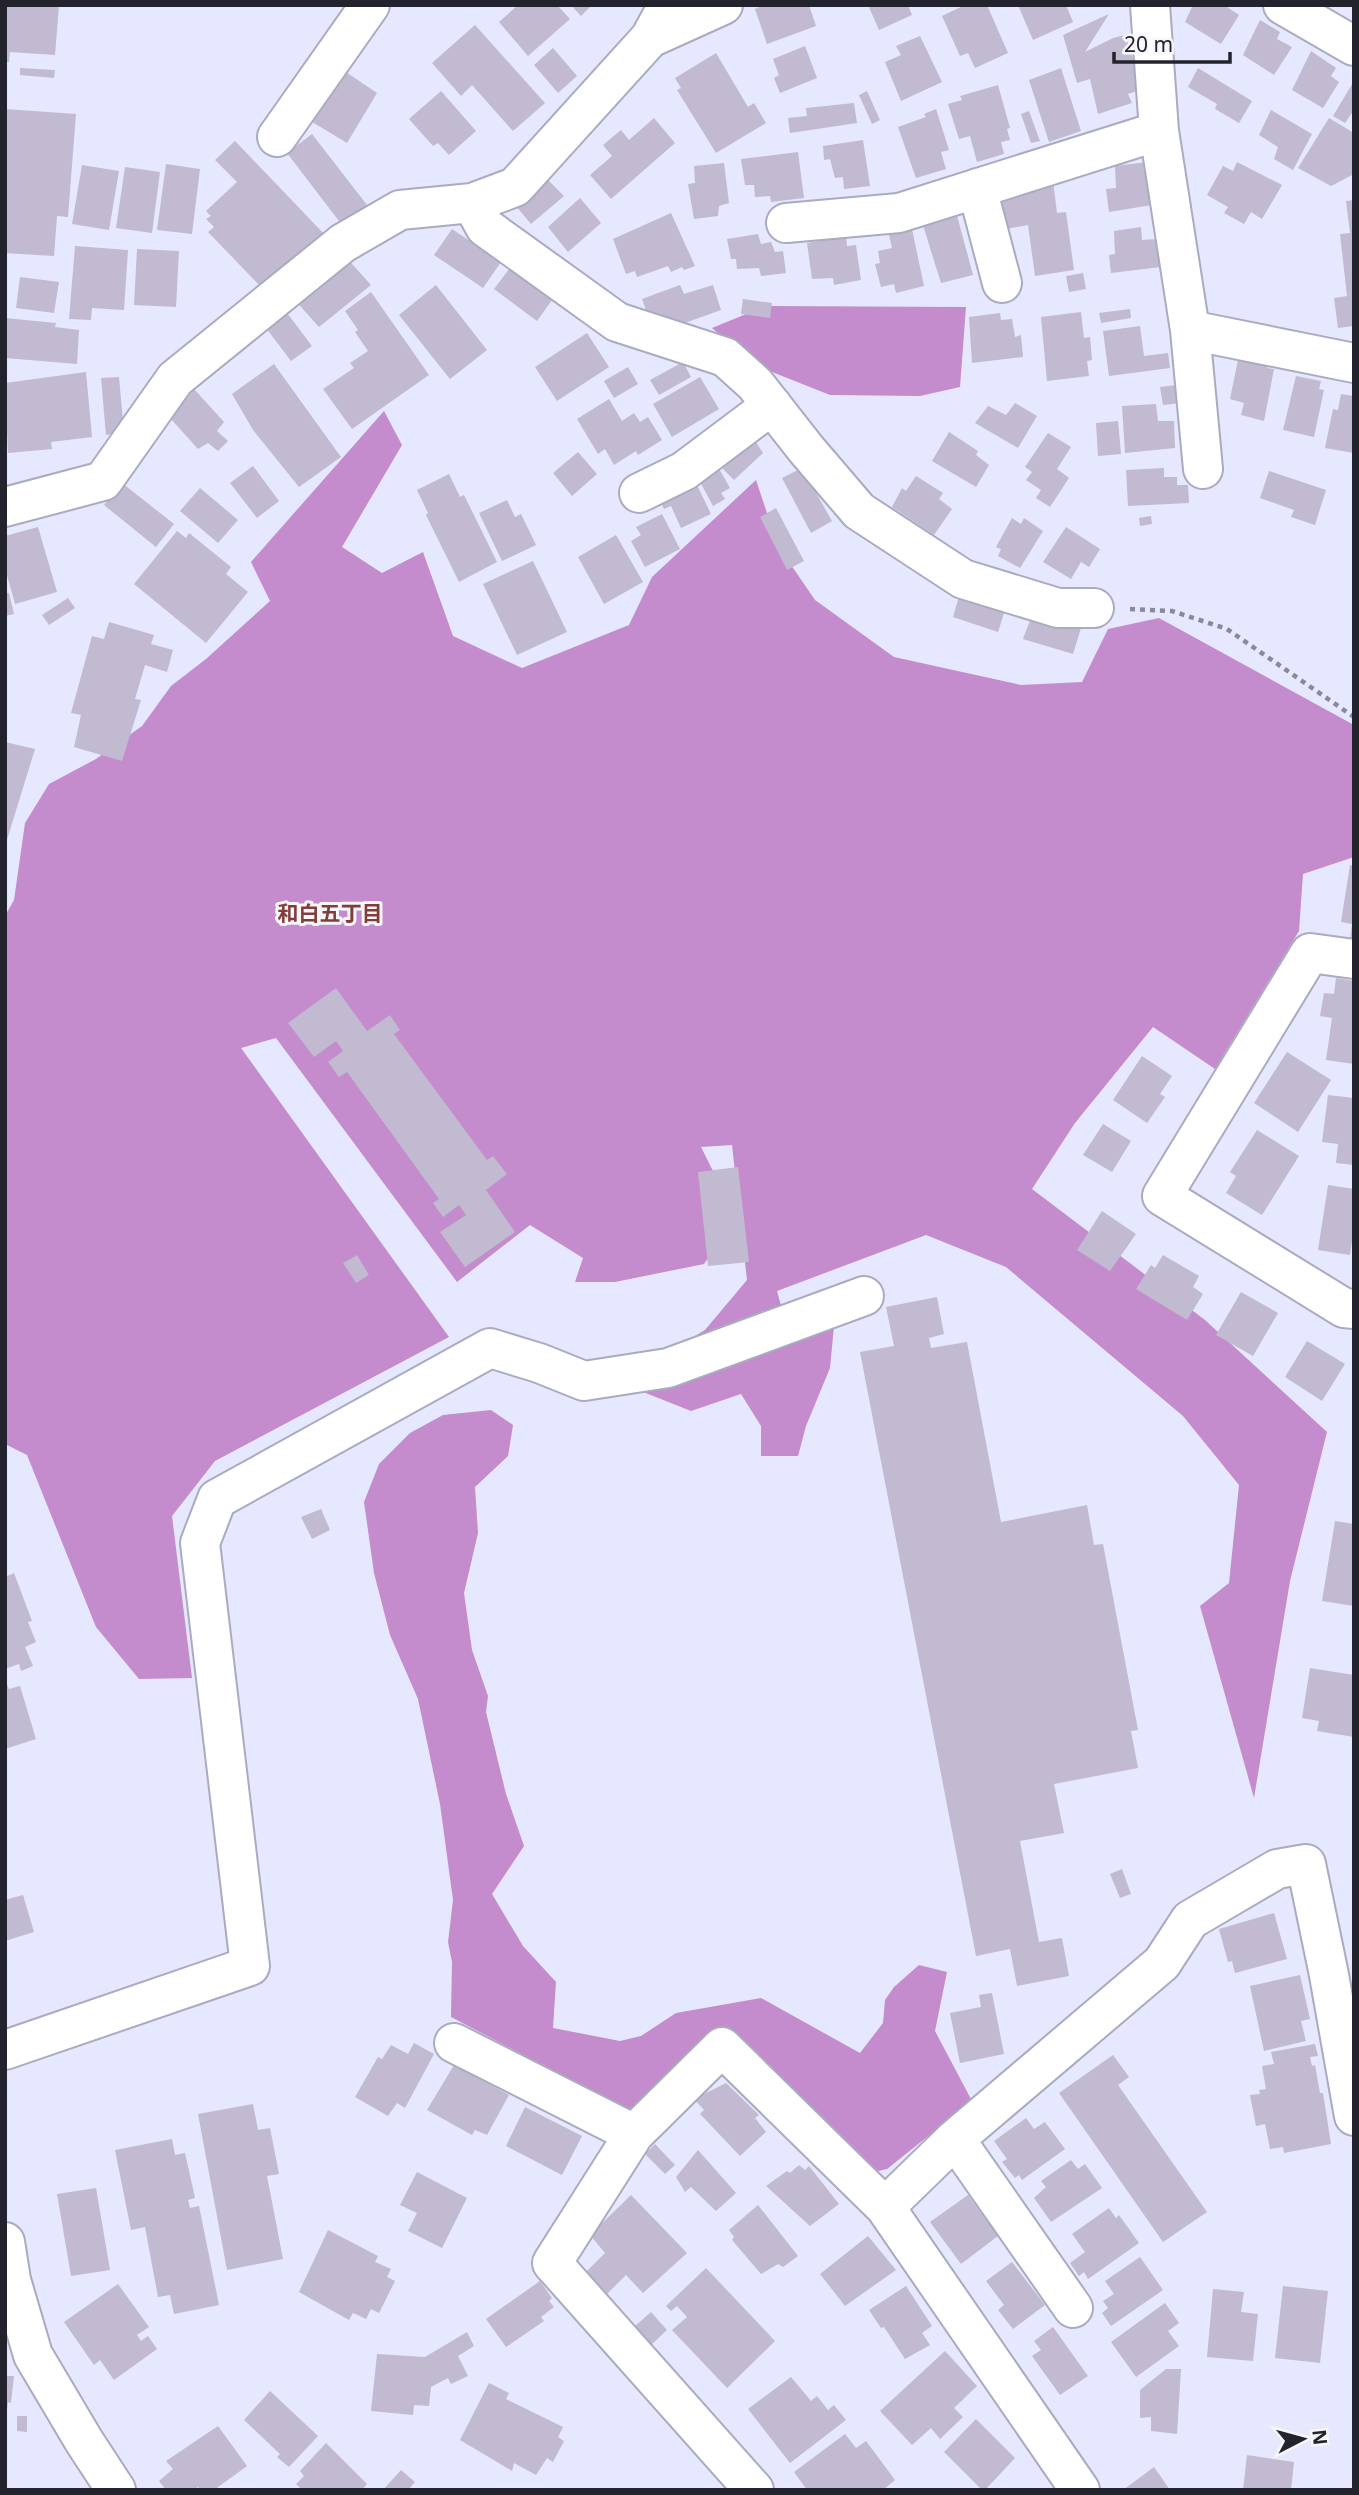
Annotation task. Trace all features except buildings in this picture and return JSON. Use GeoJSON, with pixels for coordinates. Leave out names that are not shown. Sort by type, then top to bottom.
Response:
{"type":"FeatureCollection","features":[{"type":"Feature","properties":{"kind":"street"},"geometry":{"type":"LineString","coordinates":[[277,137],[370,5]]}},
{"type":"Feature","properties":{"kind":"street"},"geometry":{"type":"LineString","coordinates":[[5,507],[103,481],[175,379],[343,243],[400,210],[472,203],[515,187],[661,15],[723,5]]}},
{"type":"Feature","properties":{"kind":"street"},"geometry":{"type":"LineString","coordinates":[[1150,5],[1159,131],[1190,330],[1203,469]]}},
{"type":"Feature","properties":{"kind":"street"},"geometry":{"type":"LineString","coordinates":[[1283,5],[1354,46]]}},
{"type":"Feature","properties":{"kind":"street"},"geometry":{"type":"LineString","coordinates":[[786,223],[899,212],[1159,131]]}},
{"type":"Feature","properties":{"kind":"street"},"geometry":{"type":"LineString","coordinates":[[977,188],[1002,283]]}},
{"type":"Feature","properties":{"kind":"street"},"geometry":{"type":"LineString","coordinates":[[472,203],[485,227],[617,322],[725,357],[755,384],[859,511],[963,579],[1058,608],[1094,608]]}},
{"type":"Feature","properties":{"kind":"street"},"geometry":{"type":"LineString","coordinates":[[1190,330],[1354,363]]}},
{"type":"Feature","properties":{"kind":"street"},"geometry":{"type":"LineString","coordinates":[[639,493],[684,471],[772,405]]}},
{"type":"Feature","properties":{"kind":"street"},"geometry":{"type":"LineString","coordinates":[[1354,960],[1310,953],[1162,1196],[1344,1308],[1354,1309]]}},
{"type":"Feature","properties":{"kind":"street"},"geometry":{"type":"LineString","coordinates":[[5,2050],[250,1966],[200,1543],[217,1499],[490,1348],[584,1381],[668,1368],[864,1296]]}},
{"type":"Feature","properties":{"kind":"street"},"geometry":{"type":"LineString","coordinates":[[886,2207],[955,2138],[1163,1963],[1190,1920],[1277,1869],[1306,1864],[1342,1977],[1354,2116]]}},
{"type":"Feature","properties":{"kind":"street"},"geometry":{"type":"LineString","coordinates":[[454,2043],[634,2134]]}},
{"type":"Feature","properties":{"kind":"street"},"geometry":{"type":"LineString","coordinates":[[754,2490],[552,2263],[634,2134],[722,2047],[886,2207],[1080,2490]]}},
{"type":"Feature","properties":{"kind":"street"},"geometry":{"type":"LineString","coordinates":[[955,2138],[1073,2308]]}},
{"type":"Feature","properties":{"kind":"street"},"geometry":{"type":"LineString","coordinates":[[5,2242],[11,2280],[33,2355],[116,2490]]}},
{"type":"Feature","properties":{"kind":"path"},"geometry":{"type":"LineString","coordinates":[[1094,608],[1172,611],[1227,629],[1354,717]]}},
{"type":"Feature","properties":{"kind":"shaded area"},"geometry":{"type":"Polygon","coordinates":[[[766,306],[966,307],[960,387],[920,396],[830,395],[757,366],[712,328],[766,306]]]}},
{"type":"Feature","properties":{"kind":"shaded area"},"geometry":{"type":"Polygon","coordinates":[[[384,411],[402,445],[342,547],[382,573],[423,552],[453,636],[522,668],[629,625],[652,577],[756,480],[778,546],[815,600],[894,657],[1021,685],[1082,682],[1108,629],[1159,618],[1354,725],[1354,857],[1303,874],[1299,931],[1215,1069],[1153,1027],[1075,1123],[1032,1189],[1205,1320],[1327,1432],[1290,1581],[1254,1798],[1200,1606],[1229,1583],[1239,1485],[1183,1416],[1006,1267],[926,1235],[777,1291],[783,1313],[834,1326],[830,1368],[806,1426],[798,1456],[761,1456],[761,1426],[741,1394],[691,1411],[618,1382],[705,1330],[747,1280],[732,1145],[701,1147],[736,1217],[704,1264],[615,1282],[575,1282],[583,1258],[530,1225],[457,1282],[276,1038],[241,1048],[449,1337],[215,1461],[172,1516],[192,1678],[139,1679],[96,1627],[27,1455],[5,1444],[5,916],[14,900],[25,823],[49,784],[96,759],[142,726],[171,686],[206,659],[270,601],[251,562],[384,411]]]}},
{"type":"Feature","properties":{"kind":"shaded area"},"geometry":{"type":"Polygon","coordinates":[[[491,1410],[513,1425],[508,1456],[475,1487],[478,1533],[464,1593],[472,1650],[488,1696],[486,1712],[506,1794],[524,1846],[492,1894],[523,1946],[556,1982],[553,2028],[620,2041],[641,2036],[676,2013],[761,1998],[860,2053],[883,2023],[885,2000],[894,1987],[919,1965],[947,1972],[935,2031],[972,2101],[887,2169],[870,2173],[728,2027],[624,2114],[451,2017],[452,1962],[448,1942],[453,1900],[440,1804],[418,1699],[390,1635],[374,1573],[364,1502],[379,1464],[410,1433],[443,1415],[491,1410]]]}},
{"type":"Feature","properties":{"kind":"district","name":"和白五丁目"},"geometry":{"type":"Point","coordinates":[330,913]}}]}
